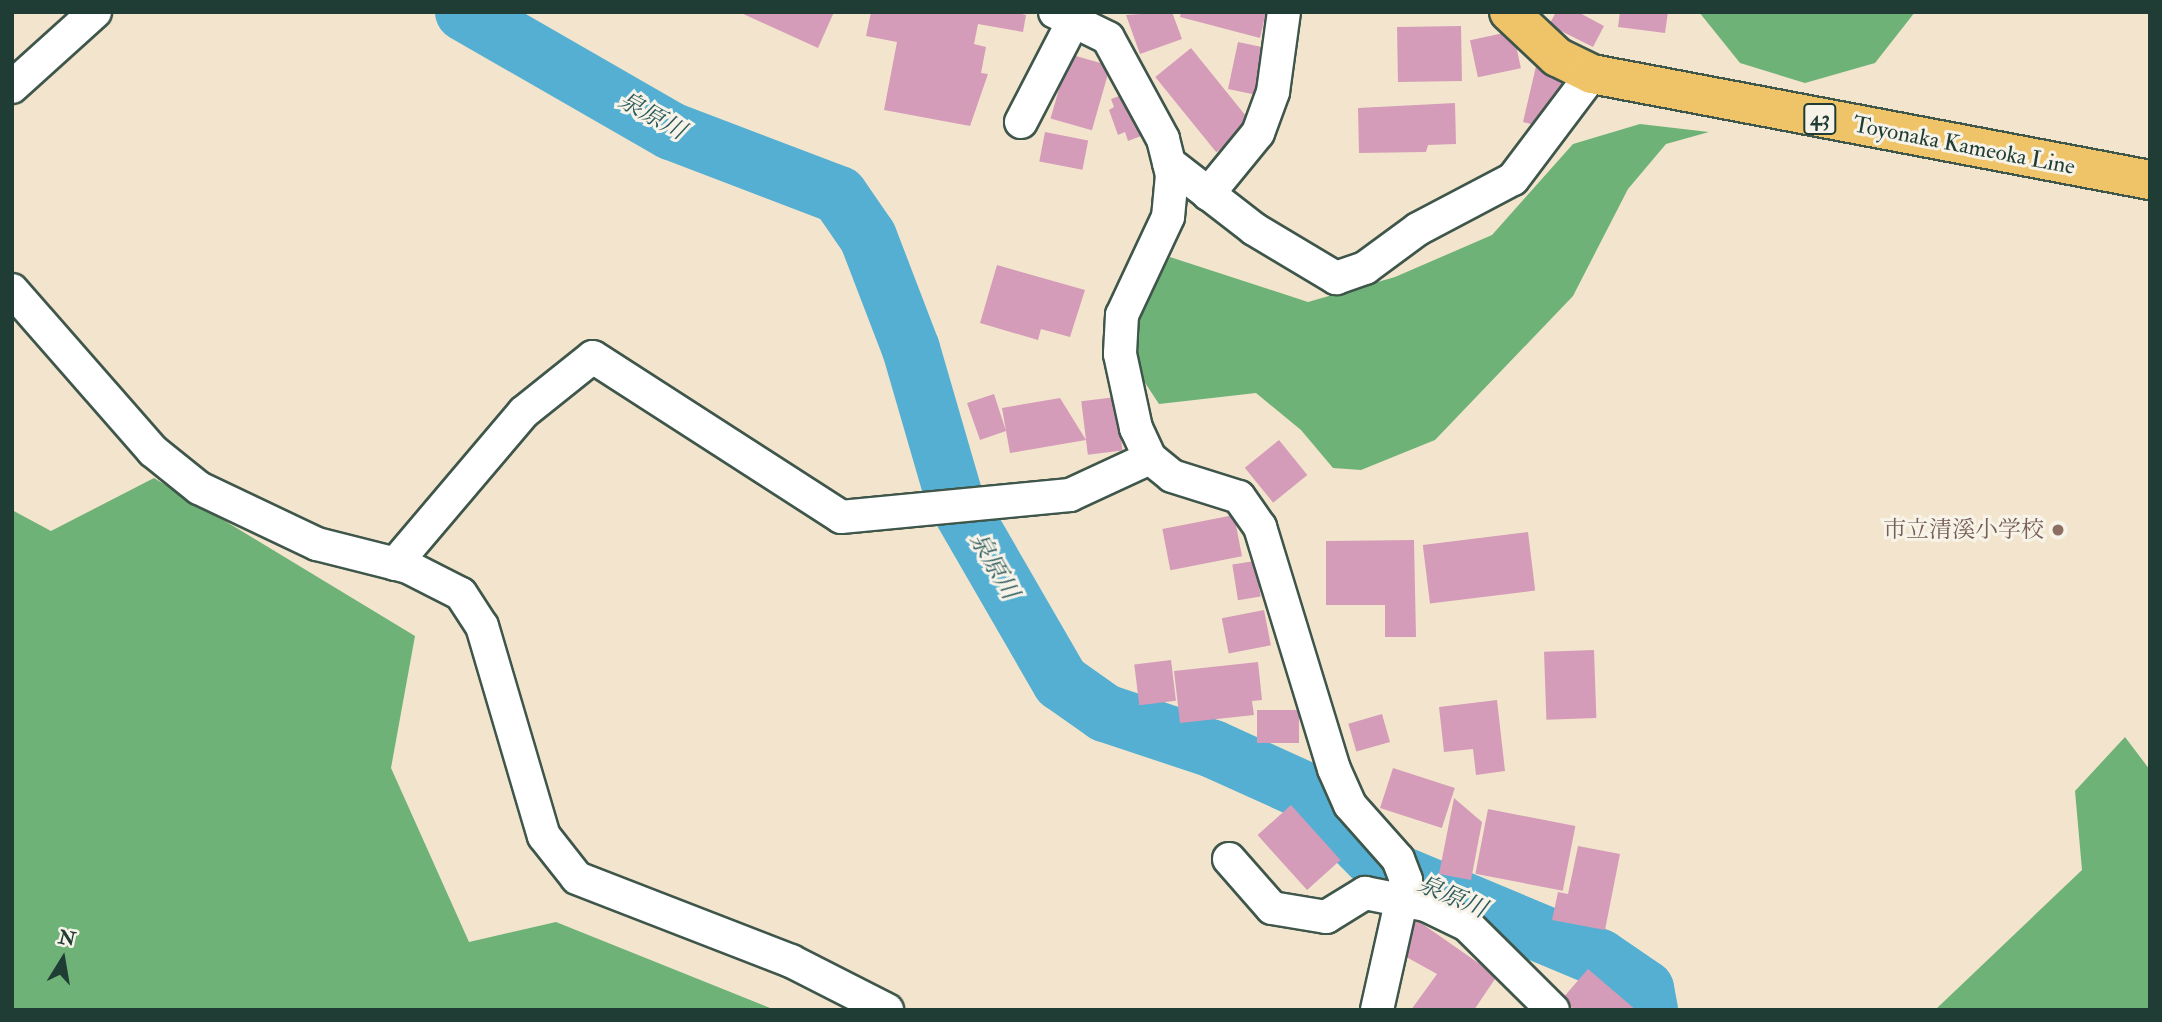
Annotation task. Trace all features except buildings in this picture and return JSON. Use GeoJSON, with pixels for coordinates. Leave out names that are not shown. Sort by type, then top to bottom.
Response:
{"type":"FeatureCollection","features":[{"type":"Feature","properties":{"kind":"main road","name":"Toyonaka Kameoka Line"},"geometry":{"type":"LineString","coordinates":[[1509,12],[1557,57],[1592,74],[2150,180]]}},
{"type":"Feature","properties":{"kind":"street"},"geometry":{"type":"LineString","coordinates":[[12,87],[95,12]]}},
{"type":"Feature","properties":{"kind":"street"},"geometry":{"type":"LineString","coordinates":[[1208,194],[1258,133],[1273,92],[1284,12]]}},
{"type":"Feature","properties":{"kind":"street"},"geometry":{"type":"LineString","coordinates":[[1021,122],[1065,15],[1108,38],[1135,80],[1169,163],[1168,217],[1122,315],[1120,354],[1150,458],[1172,476],[1239,497],[1260,527],[1334,769],[1350,805],[1398,859],[1406,880],[1377,1010]]}},
{"type":"Feature","properties":{"kind":"street"},"geometry":{"type":"LineString","coordinates":[[1169,163],[1254,229],[1336,278],[1365,268],[1418,229],[1513,179],[1592,74]]}},
{"type":"Feature","properties":{"kind":"street"},"geometry":{"type":"LineString","coordinates":[[12,290],[153,451],[199,488],[317,544],[395,564],[461,594],[482,626],[544,836],[577,878],[791,961],[887,1010]]}},
{"type":"Feature","properties":{"kind":"street"},"geometry":{"type":"LineString","coordinates":[[395,564],[524,412],[593,357],[841,517],[1070,495],[1150,458]]}},
{"type":"Feature","properties":{"kind":"street"},"geometry":{"type":"LineString","coordinates":[[1229,859],[1272,908],[1326,917],[1366,893],[1402,900],[1466,925],[1553,1010]]}},
{"type":"Feature","properties":{"kind":"green space"},"geometry":{"type":"Polygon","coordinates":[[[1699,12],[1915,12],[1875,63],[1805,83],[1740,63],[1699,12]]]}},
{"type":"Feature","properties":{"kind":"green space"},"geometry":{"type":"Polygon","coordinates":[[[1640,124],[1709,132],[1666,144],[1628,189],[1573,296],[1435,440],[1361,470],[1333,468],[1301,430],[1256,393],[1159,404],[1136,369],[1134,321],[1170,257],[1308,302],[1395,277],[1492,235],[1573,144],[1640,124]]]}},
{"type":"Feature","properties":{"kind":"green space"},"geometry":{"type":"Polygon","coordinates":[[[154,478],[415,636],[391,768],[469,942],[556,922],[775,1010],[12,1010],[12,510],[51,531],[154,478]]]}},
{"type":"Feature","properties":{"kind":"green space"},"geometry":{"type":"Polygon","coordinates":[[[2125,737],[2150,770],[2150,1010],[1935,1010],[2082,870],[2075,791],[2125,737]]]}},
{"type":"Feature","properties":{"kind":"waterway","name":"泉原川"},"geometry":{"type":"LineString","coordinates":[[464,12],[671,131],[839,195],[868,237],[911,349],[954,497],[1061,682],[1105,713],[1213,749],[1308,792],[1382,867],[1600,958],[1645,989],[1649,1010]]}},
{"type":"Feature","properties":{"kind":"place","name":"市立清溪小学校"},"geometry":{"type":"Point","coordinates":[2058,530]}}]}
